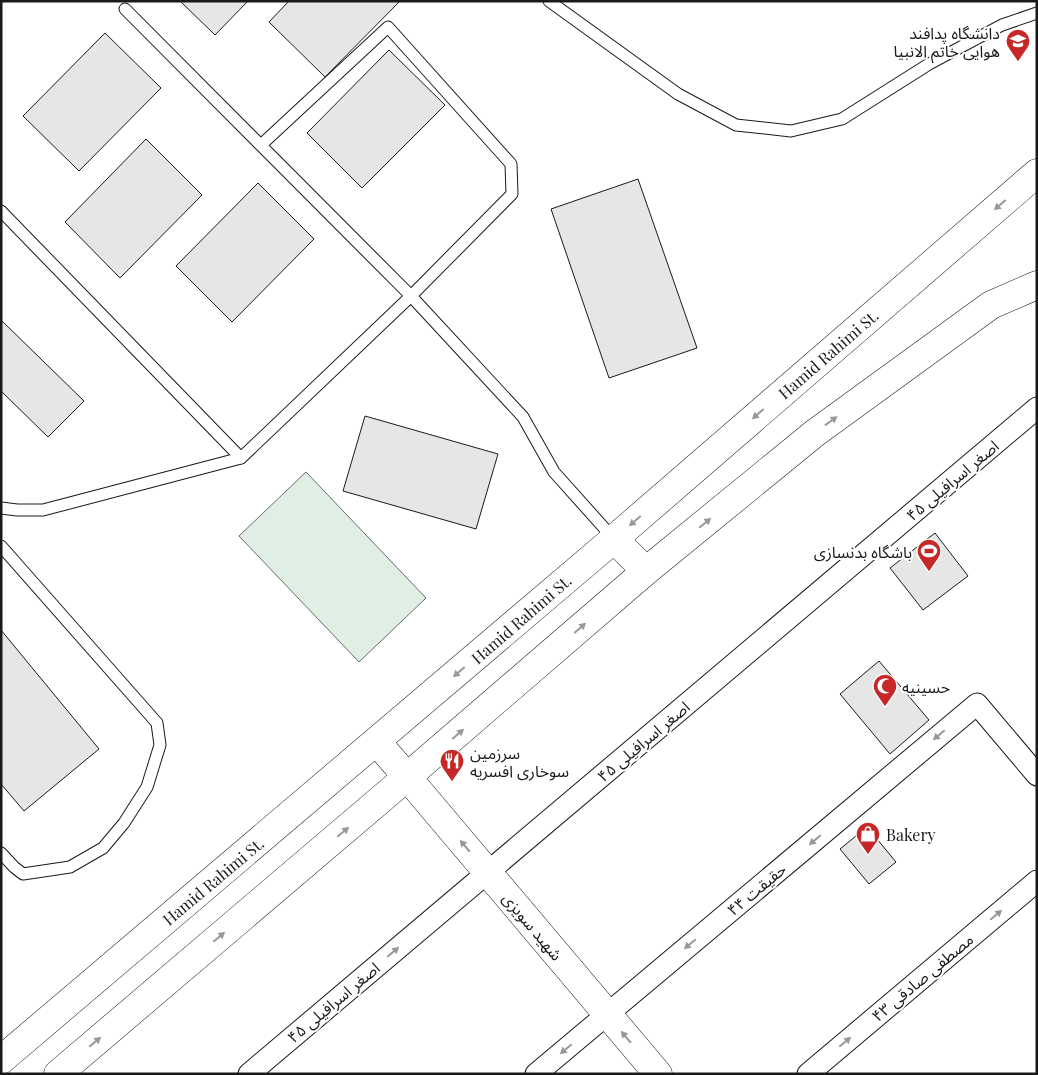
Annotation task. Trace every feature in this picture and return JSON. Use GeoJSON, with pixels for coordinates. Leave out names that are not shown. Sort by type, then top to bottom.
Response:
{"type":"FeatureCollection","features":[{"type":"Feature","properties":{"kind":"main road","name":"Hamid Rahimi St."},"geometry":{"type":"LineString","coordinates":[[1,1060],[377,742],[1037,173]]}},
{"type":"Feature","properties":{"kind":"main road"},"geometry":{"type":"LineString","coordinates":[[58,1074],[646,571],[815,433],[990,305],[1037,285]]}},
{"type":"Feature","properties":{"kind":"main road"},"geometry":{"type":"LineString","coordinates":[[614,539],[646,571]]}},
{"type":"Feature","properties":{"kind":"main road","name":"شهید سویزی"},"geometry":{"type":"LineString","coordinates":[[377,742],[658,1074]]}},
{"type":"Feature","properties":{"kind":"street","name":"اصغر اسرافیلی ۴۵"},"geometry":{"type":"LineString","coordinates":[[249,1074],[1037,408]]}},
{"type":"Feature","properties":{"kind":"street","name":"حقیقت ۴۴"},"geometry":{"type":"LineString","coordinates":[[536,1074],[977,704],[1036,772]]}},
{"type":"Feature","properties":{"kind":"street","name":"مصطفی صادقی ۴۳"},"geometry":{"type":"LineString","coordinates":[[808,1074],[1037,881]]}},
{"type":"Feature","properties":{"kind":"lane"},"geometry":{"type":"LineString","coordinates":[[549,1],[678,94],[736,124],[791,131],[842,119],[929,64],[1002,25],[1035,16]]}},
{"type":"Feature","properties":{"kind":"lane"},"geometry":{"type":"LineString","coordinates":[[125,9],[412,296],[523,417],[554,472],[614,539]]}},
{"type":"Feature","properties":{"kind":"lane"},"geometry":{"type":"LineString","coordinates":[[1,508],[43,510],[241,458],[412,296],[512,194],[511,164],[388,27],[261,145]]}},
{"type":"Feature","properties":{"kind":"lane"},"geometry":{"type":"LineString","coordinates":[[1,211],[241,458]]}},
{"type":"Feature","properties":{"kind":"lane"},"geometry":{"type":"LineString","coordinates":[[1,546],[157,723],[160,745],[147,787],[124,823],[103,848],[70,867],[23,874],[1,852]]}},
{"type":"Feature","properties":{"kind":"green space"},"geometry":{"type":"Polygon","coordinates":[[[306,472],[426,598],[359,662],[239,536],[306,472]]]}},
{"type":"Feature","properties":{"kind":"building"},"geometry":{"type":"Polygon","coordinates":[[[180,1],[248,1],[215,35],[180,1]]]}},
{"type":"Feature","properties":{"kind":"building"},"geometry":{"type":"Polygon","coordinates":[[[289,1],[400,1],[325,77],[269,22],[289,1]]]}},
{"type":"Feature","properties":{"kind":"building"},"geometry":{"type":"Polygon","coordinates":[[[105,33],[161,88],[79,171],[23,116],[105,33]]]}},
{"type":"Feature","properties":{"kind":"building"},"geometry":{"type":"Polygon","coordinates":[[[389,50],[445,105],[362,188],[307,133],[389,50]]]}},
{"type":"Feature","properties":{"kind":"building"},"geometry":{"type":"Polygon","coordinates":[[[146,139],[202,195],[120,278],[65,222],[146,139]]]}},
{"type":"Feature","properties":{"kind":"building"},"geometry":{"type":"Polygon","coordinates":[[[638,179],[697,348],[609,378],[551,209],[638,179]]]}},
{"type":"Feature","properties":{"kind":"building"},"geometry":{"type":"Polygon","coordinates":[[[258,183],[314,239],[232,322],[176,266],[258,183]]]}},
{"type":"Feature","properties":{"kind":"building"},"geometry":{"type":"Polygon","coordinates":[[[1,320],[84,401],[48,437],[1,391],[1,320]]]}},
{"type":"Feature","properties":{"kind":"building"},"geometry":{"type":"Polygon","coordinates":[[[365,416],[498,454],[476,529],[343,491],[365,416]]]}},
{"type":"Feature","properties":{"kind":"building","name":"باشگاه بدنسازی"},"geometry":{"type":"Polygon","coordinates":[[[935,533],[968,576],[923,610],[890,568],[935,533]]]}},
{"type":"Feature","properties":{"kind":"building"},"geometry":{"type":"Polygon","coordinates":[[[1,630],[99,749],[24,811],[1,784],[1,630]]]}},
{"type":"Feature","properties":{"kind":"building","name":"حسینیه"},"geometry":{"type":"Polygon","coordinates":[[[879,661],[929,720],[890,754],[840,694],[879,661]]]}},
{"type":"Feature","properties":{"kind":"building","name":"Bakery"},"geometry":{"type":"Polygon","coordinates":[[[867,827],[896,862],[869,884],[840,849],[867,827]]]}},
{"type":"Feature","properties":{"kind":"place","name":"دانشگاه پدافند هوایی خاتم الانبیا"},"geometry":{"type":"Point","coordinates":[1018,62]}},
{"type":"Feature","properties":{"kind":"place","name":"باشگاه بدنسازی"},"geometry":{"type":"Point","coordinates":[929,572]}},
{"type":"Feature","properties":{"kind":"place","name":"حسینیه"},"geometry":{"type":"Point","coordinates":[885,707]}},
{"type":"Feature","properties":{"kind":"place","name":"سرزمین سوخاری افسریه"},"geometry":{"type":"Point","coordinates":[452,782]}},
{"type":"Feature","properties":{"kind":"place","name":"Bakery"},"geometry":{"type":"Point","coordinates":[868,855]}}]}
